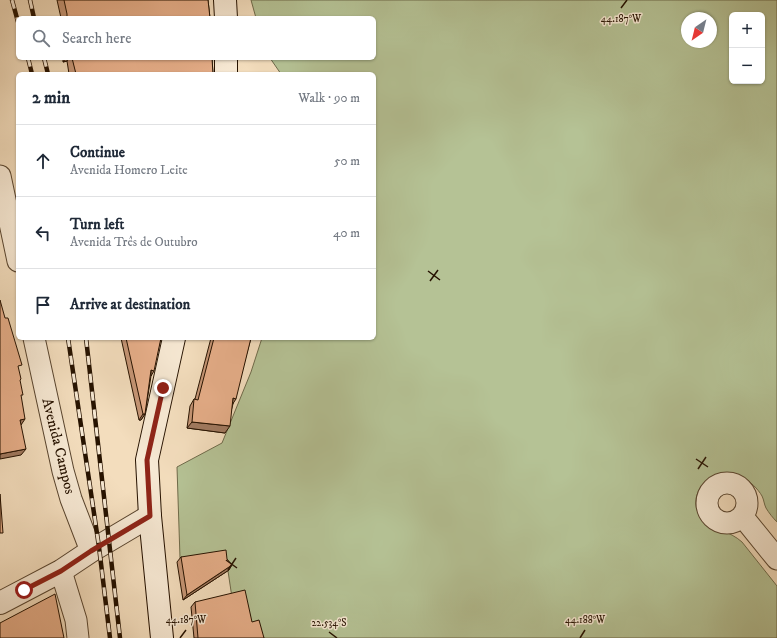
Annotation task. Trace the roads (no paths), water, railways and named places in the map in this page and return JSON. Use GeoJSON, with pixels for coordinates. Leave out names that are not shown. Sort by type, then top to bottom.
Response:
{"type":"FeatureCollection","features":[{"type":"Feature","properties":{"kind":"main road"},"geometry":{"type":"LineString","coordinates":[[225,0],[226,16]]}},
{"type":"Feature","properties":{"kind":"main road"},"geometry":{"type":"LineString","coordinates":[[226,60],[226,72]]}},
{"type":"Feature","properties":{"kind":"main road"},"geometry":{"type":"LineString","coordinates":[[162,638],[150,516],[147,460],[174,340]]}},
{"type":"Feature","properties":{"kind":"main road"},"geometry":{"type":"LineString","coordinates":[[0,603],[61,571],[91,551],[150,516]]}},
{"type":"Feature","properties":{"kind":"street"},"geometry":{"type":"LineString","coordinates":[[0,176],[16,252]]}},
{"type":"Feature","properties":{"kind":"street","name":"Avenida Campos"},"geometry":{"type":"LineString","coordinates":[[34,340],[62,464],[72,499],[91,551]]}},
{"type":"Feature","properties":{"kind":"street"},"geometry":{"type":"LineString","coordinates":[[743,517],[777,559]]}},
{"type":"Feature","properties":{"kind":"street"},"geometry":{"type":"LineString","coordinates":[[61,571],[76,620],[78,638]]}},
{"type":"Feature","properties":{"kind":"railway"},"geometry":{"type":"LineString","coordinates":[[12,0],[16,16]]}},
{"type":"Feature","properties":{"kind":"railway"},"geometry":{"type":"LineString","coordinates":[[30,0],[34,16]]}},
{"type":"Feature","properties":{"kind":"railway"},"geometry":{"type":"LineString","coordinates":[[28,60],[32,72]]}},
{"type":"Feature","properties":{"kind":"railway"},"geometry":{"type":"LineString","coordinates":[[44,60],[48,72]]}},
{"type":"Feature","properties":{"kind":"railway"},"geometry":{"type":"LineString","coordinates":[[68,340],[99,547],[110,638]]}},
{"type":"Feature","properties":{"kind":"railway"},"geometry":{"type":"LineString","coordinates":[[86,340],[120,638]]}}]}
